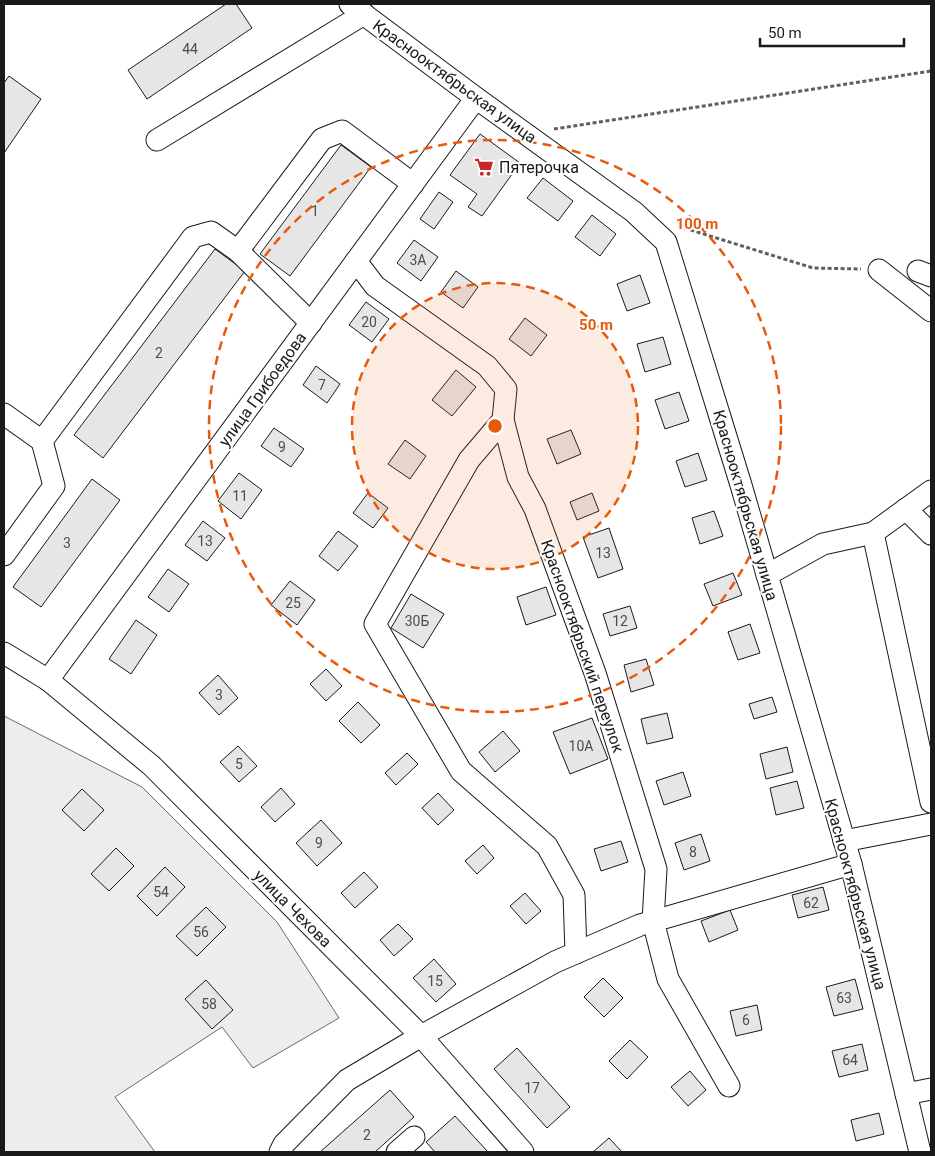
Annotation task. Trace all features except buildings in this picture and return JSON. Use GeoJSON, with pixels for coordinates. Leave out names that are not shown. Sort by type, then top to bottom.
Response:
{"type":"FeatureCollection","features":[{"type":"Feature","properties":{"kind":"street","name":"Краснооктябрьская улица"},"geometry":{"type":"LineString","coordinates":[[357,9],[634,212],[666,242],[767,575],[851,864],[920,1152]]}},
{"type":"Feature","properties":{"kind":"street"},"geometry":{"type":"LineString","coordinates":[[156,140],[357,9]]}},
{"type":"Feature","properties":{"kind":"street","name":"улица Грибоедова"},"geometry":{"type":"LineString","coordinates":[[48,680],[476,98]]}},
{"type":"Feature","properties":{"kind":"street"},"geometry":{"type":"LineString","coordinates":[[238,251],[322,140],[342,131],[412,184]]}},
{"type":"Feature","properties":{"kind":"street"},"geometry":{"type":"LineString","coordinates":[[42,441],[193,237],[211,232],[238,251],[310,323]]}},
{"type":"Feature","properties":{"kind":"street","name":"Краснооктябрьский переулок"},"geometry":{"type":"LineString","coordinates":[[356,261],[375,286],[487,366],[506,389],[503,420],[518,477],[535,509],[595,673],[656,869],[654,921],[668,980],[729,1086]]}},
{"type":"Feature","properties":{"kind":"street"},"geometry":{"type":"LineString","coordinates":[[879,270],[931,311]]}},
{"type":"Feature","properties":{"kind":"street"},"geometry":{"type":"LineString","coordinates":[[4,414],[42,441],[54,486],[4,555]]}},
{"type":"Feature","properties":{"kind":"street"},"geometry":{"type":"LineString","coordinates":[[503,420],[469,460],[375,624],[460,771],[547,846],[574,895],[576,953]]}},
{"type":"Feature","properties":{"kind":"street"},"geometry":{"type":"LineString","coordinates":[[767,575],[823,544],[873,533],[931,491]]}},
{"type":"Feature","properties":{"kind":"street"},"geometry":{"type":"LineString","coordinates":[[906,509],[931,534]]}},
{"type":"Feature","properties":{"kind":"street"},"geometry":{"type":"LineString","coordinates":[[873,533],[931,802]]}},
{"type":"Feature","properties":{"kind":"street","name":"улица Чехова"},"geometry":{"type":"LineString","coordinates":[[4,654],[48,680],[152,766],[421,1036],[523,1152]]}},
{"type":"Feature","properties":{"kind":"street"},"geometry":{"type":"LineString","coordinates":[[844,841],[931,824]]}},
{"type":"Feature","properties":{"kind":"street"},"geometry":{"type":"LineString","coordinates":[[280,1152],[284,1144],[347,1080],[421,1036],[576,953],[654,921],[851,864]]}},
{"type":"Feature","properties":{"kind":"street"},"geometry":{"type":"LineString","coordinates":[[906,1094],[931,1089]]}},
{"type":"Feature","properties":{"kind":"street"},"geometry":{"type":"LineString","coordinates":[[397,1152],[414,1137]]}},
{"type":"Feature","properties":{"kind":"path"},"geometry":{"type":"LineString","coordinates":[[526,133],[931,71]]}},
{"type":"Feature","properties":{"kind":"path"},"geometry":{"type":"LineString","coordinates":[[672,223],[813,268],[879,270]]}},
{"type":"Feature","properties":{"kind":"shaded area"},"geometry":{"type":"Polygon","coordinates":[[[4,716],[142,787],[277,922],[339,1018],[253,1068],[222,1027],[115,1097],[155,1152],[4,1152],[4,716]]]}},
{"type":"Feature","properties":{"kind":"place","name":"Пятерочка"},"geometry":{"type":"Point","coordinates":[484,167]}}]}
